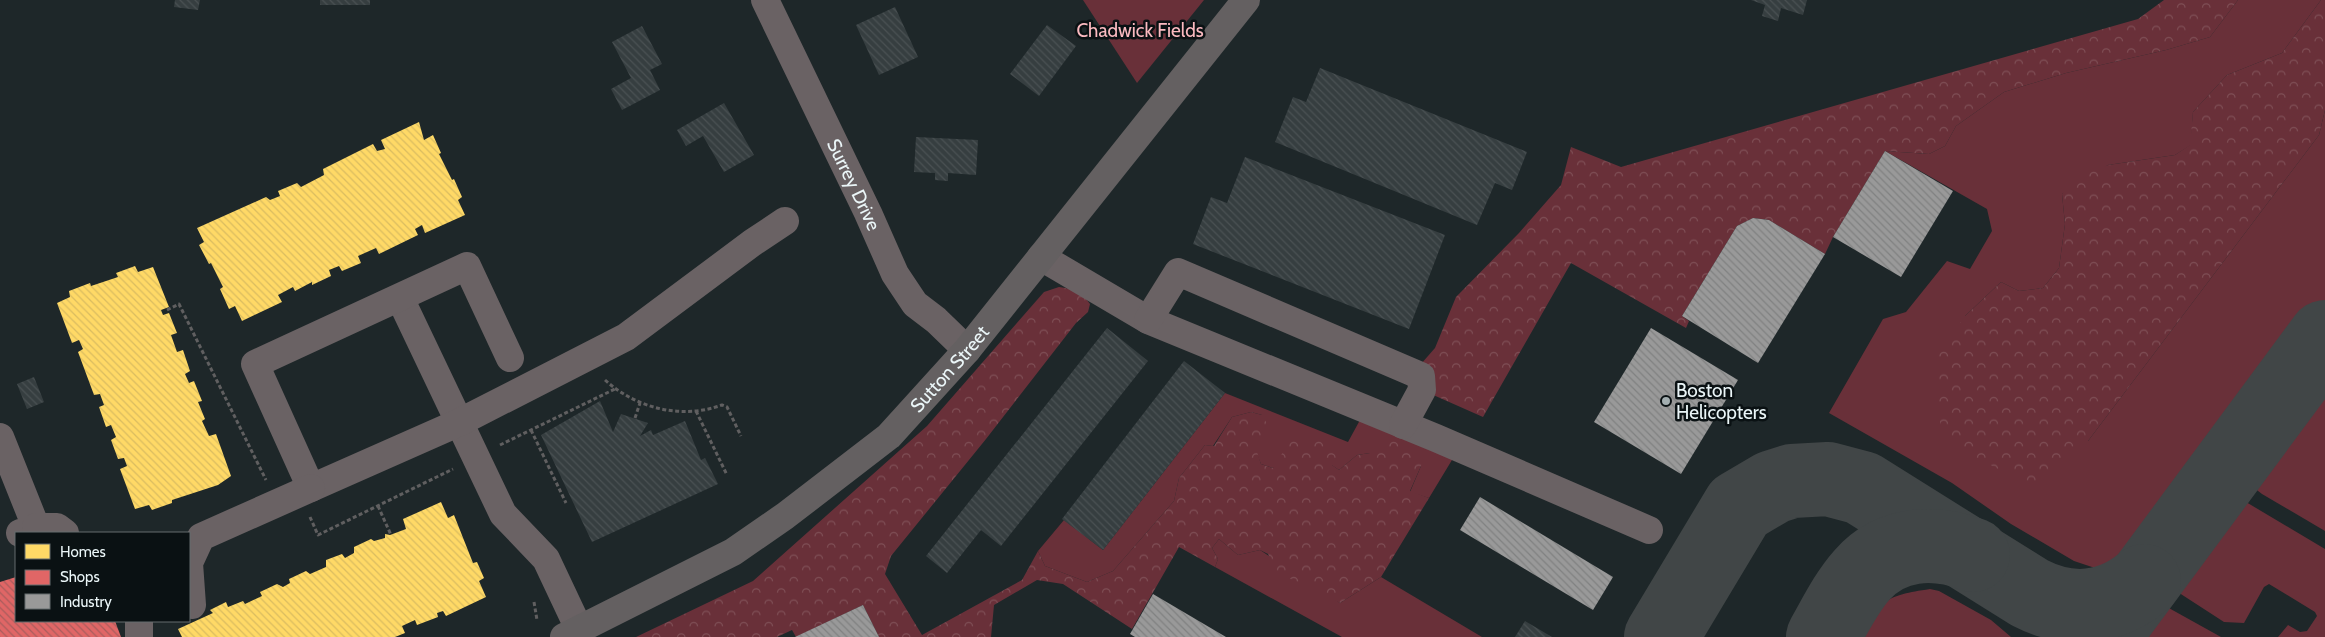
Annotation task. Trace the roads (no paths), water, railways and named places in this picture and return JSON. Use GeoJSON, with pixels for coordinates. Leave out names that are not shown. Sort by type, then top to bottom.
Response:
{"type":"FeatureCollection","features":[{"type":"Feature","properties":{"kind":"highway","name":"Sutton Street"},"geometry":{"type":"LineString","coordinates":[[572,633],[733,552],[786,516],[889,436],[967,350],[1246,0]]}},
{"type":"Feature","properties":{"kind":"street","name":"Surrey Drive"},"geometry":{"type":"LineString","coordinates":[[765,0],[868,213],[895,274],[915,304],[936,320],[967,350]]}},
{"type":"Feature","properties":{"kind":"street"},"geometry":{"type":"LineString","coordinates":[[190,561],[201,537],[309,500],[626,337],[752,242],[785,220]]}},
{"type":"Feature","properties":{"kind":"street"},"geometry":{"type":"LineString","coordinates":[[1041,258],[1148,320],[1436,438],[1649,530]]}},
{"type":"Feature","properties":{"kind":"street"},"geometry":{"type":"LineString","coordinates":[[309,500],[254,364],[467,266],[510,358]]}},
{"type":"Feature","properties":{"kind":"street"},"geometry":{"type":"LineString","coordinates":[[1148,320],[1178,272],[1421,376],[1422,390],[1403,425]]}},
{"type":"Feature","properties":{"kind":"street"},"geometry":{"type":"LineString","coordinates":[[400,298],[503,514],[546,559],[572,633]]}},
{"type":"Feature","properties":{"kind":"street"},"geometry":{"type":"LineString","coordinates":[[0,437],[24,532],[57,526],[64,532]]}},
{"type":"Feature","properties":{"kind":"street"},"geometry":{"type":"LineString","coordinates":[[0,541],[15,535]]}},
{"type":"Feature","properties":{"kind":"street"},"geometry":{"type":"LineString","coordinates":[[190,577],[192,605]]}},
{"type":"Feature","properties":{"kind":"street"},"geometry":{"type":"LineString","coordinates":[[139,622],[139,637]]}},
{"type":"Feature","properties":{"kind":"place","name":"Boston Helicopters"},"geometry":{"type":"Point","coordinates":[1666,401]}},
{"type":"Feature","properties":{"kind":"park label","name":"Chadwick Fields"},"geometry":{"type":"Point","coordinates":[1140,30]}}]}
